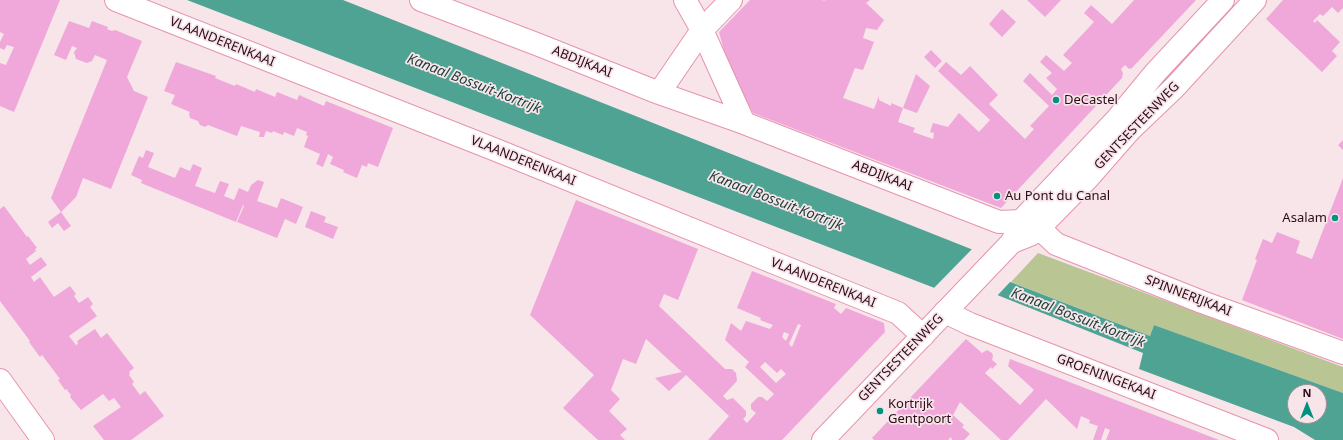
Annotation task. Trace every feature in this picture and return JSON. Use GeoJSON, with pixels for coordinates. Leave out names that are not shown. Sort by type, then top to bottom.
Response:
{"type":"FeatureCollection","features":[{"type":"Feature","properties":{"kind":"street","name":"VLAANDERENKAAI"},"geometry":{"type":"LineString","coordinates":[[116,0],[503,153],[898,313],[923,336]]}},
{"type":"Feature","properties":{"kind":"street","name":"ABDIJKAAI"},"geometry":{"type":"LineString","coordinates":[[421,0],[539,45],[659,94],[744,123],[999,222],[1030,225]]}},
{"type":"Feature","properties":{"kind":"street"},"geometry":{"type":"LineString","coordinates":[[685,0],[702,30],[744,123]]}},
{"type":"Feature","properties":{"kind":"street"},"geometry":{"type":"LineString","coordinates":[[659,94],[702,30],[731,0]]}},
{"type":"Feature","properties":{"kind":"street","name":"GENTSESTEENWEG"},"geometry":{"type":"LineString","coordinates":[[1030,225],[1155,72],[1223,0]]}},
{"type":"Feature","properties":{"kind":"street","name":"GENTSESTEENWEG"},"geometry":{"type":"LineString","coordinates":[[1030,225],[1088,178],[1130,130],[1174,88],[1255,0]]}},
{"type":"Feature","properties":{"kind":"street","name":"GENTSESTEENWEG"},"geometry":{"type":"LineString","coordinates":[[823,440],[1012,242],[1032,234],[1030,225]]}},
{"type":"Feature","properties":{"kind":"street","name":"SPINNERIJKAAI"},"geometry":{"type":"LineString","coordinates":[[1030,225],[1056,244],[1202,302],[1343,353]]}},
{"type":"Feature","properties":{"kind":"street","name":"GROENINGEKAAI"},"geometry":{"type":"LineString","coordinates":[[947,310],[977,327],[1267,440]]}},
{"type":"Feature","properties":{"kind":"street"},"geometry":{"type":"LineString","coordinates":[[0,380],[43,440]]}},
{"type":"Feature","properties":{"kind":"shaded area"},"geometry":{"type":"Polygon","coordinates":[[[1038,253],[1343,367],[1343,393],[1327,387],[1327,384],[1318,384],[1154,325],[1150,336],[1011,282],[1038,253]]]}},
{"type":"Feature","properties":{"kind":"water","name":"Kanaal Bossuit-Kortrijk"},"geometry":{"type":"Polygon","coordinates":[[[187,0],[343,0],[981,253],[969,266],[1150,336],[1154,325],[1318,384],[1287,384],[1287,424],[1327,424],[1327,387],[1343,393],[1343,440],[1315,440],[1294,427],[1139,369],[1143,353],[957,279],[945,292],[187,0]]]}},
{"type":"Feature","properties":{"kind":"pier"},"geometry":{"type":"Polygon","coordinates":[[[973,248],[983,253],[972,266],[1011,281],[996,297],[957,282],[946,293],[933,289],[973,248]]]}},
{"type":"Feature","properties":{"kind":"building"},"geometry":{"type":"Polygon","coordinates":[[[0,0],[60,0],[14,112],[0,106],[0,63],[6,65],[14,47],[7,45],[4,50],[0,48],[0,42],[4,34],[0,32],[0,0]]]}},
{"type":"Feature","properties":{"kind":"building"},"geometry":{"type":"Polygon","coordinates":[[[750,0],[870,0],[866,3],[884,20],[877,30],[866,28],[863,38],[874,42],[863,70],[855,68],[843,98],[874,109],[879,96],[879,100],[891,106],[891,103],[903,108],[898,122],[915,128],[913,132],[933,139],[934,133],[930,132],[933,123],[948,127],[959,113],[979,132],[990,120],[938,71],[946,62],[961,75],[970,66],[998,95],[989,104],[1025,139],[1034,129],[1030,126],[1049,106],[1023,81],[1030,73],[1052,95],[1057,89],[1046,78],[1052,73],[1040,62],[1046,55],[1064,71],[1072,63],[1063,55],[1094,22],[1084,13],[1091,5],[1112,24],[1134,0],[1196,0],[1131,69],[1125,65],[1121,69],[1123,73],[1122,78],[1001,208],[753,113],[728,65],[719,32],[750,0]]]}},
{"type":"Feature","properties":{"kind":"building"},"geometry":{"type":"Polygon","coordinates":[[[1027,0],[1061,0],[1045,17],[1027,0]]]}},
{"type":"Feature","properties":{"kind":"building"},"geometry":{"type":"Polygon","coordinates":[[[1283,0],[1343,0],[1343,8],[1338,13],[1332,7],[1323,16],[1320,14],[1313,21],[1315,23],[1317,20],[1340,42],[1332,51],[1337,56],[1322,72],[1266,19],[1283,0]]]}},
{"type":"Feature","properties":{"kind":"building"},"geometry":{"type":"Polygon","coordinates":[[[1002,9],[1016,22],[1002,37],[989,24],[1002,9]]]}},
{"type":"Feature","properties":{"kind":"building"},"geometry":{"type":"Polygon","coordinates":[[[69,21],[89,28],[92,21],[108,27],[107,29],[112,31],[115,30],[142,41],[127,77],[134,91],[148,97],[111,189],[83,178],[76,197],[61,212],[51,198],[107,60],[95,55],[92,61],[87,63],[76,59],[74,52],[77,48],[72,46],[66,60],[54,55],[69,21]]]}},
{"type":"Feature","properties":{"kind":"building"},"geometry":{"type":"Polygon","coordinates":[[[931,50],[942,61],[935,68],[924,57],[931,50]]]}},
{"type":"Feature","properties":{"kind":"building"},"geometry":{"type":"Polygon","coordinates":[[[176,62],[216,76],[215,78],[235,86],[236,84],[255,92],[256,89],[275,97],[277,92],[297,100],[299,95],[324,106],[326,101],[393,128],[378,167],[368,163],[367,167],[362,165],[357,178],[330,164],[333,157],[328,154],[323,167],[316,164],[320,154],[304,147],[308,136],[306,135],[307,132],[297,128],[294,136],[284,132],[283,135],[273,131],[272,133],[266,131],[264,137],[259,137],[260,132],[241,126],[237,136],[208,125],[205,127],[200,125],[198,121],[190,118],[190,112],[171,104],[175,95],[164,91],[176,62]]]}},
{"type":"Feature","properties":{"kind":"building"},"geometry":{"type":"Polygon","coordinates":[[[916,74],[930,86],[917,113],[903,108],[916,74]]]}},
{"type":"Feature","properties":{"kind":"building"},"geometry":{"type":"Polygon","coordinates":[[[1343,140],[1343,150],[1338,145],[1343,140]]]}},
{"type":"Feature","properties":{"kind":"building"},"geometry":{"type":"Polygon","coordinates":[[[146,150],[154,153],[148,167],[175,178],[180,167],[190,171],[193,164],[202,168],[195,186],[215,193],[220,181],[229,184],[224,196],[234,200],[239,188],[248,192],[251,185],[258,180],[264,182],[257,201],[277,208],[281,198],[303,207],[296,224],[285,219],[277,238],[237,222],[244,206],[243,205],[236,222],[141,183],[142,180],[131,175],[139,156],[143,158],[146,150]]]}},
{"type":"Feature","properties":{"kind":"building"},"geometry":{"type":"Polygon","coordinates":[[[1343,178],[1343,339],[1242,300],[1263,239],[1272,243],[1277,232],[1300,241],[1296,253],[1312,259],[1343,178]]]}},
{"type":"Feature","properties":{"kind":"building"},"geometry":{"type":"Polygon","coordinates":[[[576,200],[698,249],[678,300],[664,294],[659,306],[725,369],[732,369],[736,373],[737,381],[723,396],[727,400],[733,398],[746,411],[746,416],[743,419],[747,423],[756,413],[751,409],[751,404],[758,397],[762,397],[767,401],[774,394],[745,367],[749,362],[725,340],[731,323],[741,331],[746,321],[770,329],[773,325],[760,320],[761,318],[737,308],[752,271],[836,304],[834,308],[841,314],[846,308],[884,323],[885,332],[782,440],[708,440],[729,416],[686,375],[669,391],[655,378],[682,372],[646,339],[636,364],[623,359],[611,390],[620,399],[609,411],[627,429],[620,435],[625,440],[598,440],[563,408],[594,375],[530,315],[576,200]],[[798,324],[789,344],[792,347],[801,325],[798,324]],[[784,332],[782,337],[786,341],[789,334],[784,332]],[[765,362],[760,367],[776,383],[786,374],[781,369],[777,373],[765,362]]]}},
{"type":"Feature","properties":{"kind":"building"},"geometry":{"type":"Polygon","coordinates":[[[4,206],[37,248],[35,249],[36,251],[26,259],[30,265],[41,257],[47,265],[31,277],[34,282],[40,277],[54,297],[70,286],[76,294],[74,296],[79,303],[88,297],[93,304],[90,307],[97,316],[69,336],[76,345],[78,344],[77,341],[95,329],[101,338],[107,333],[134,368],[129,372],[129,375],[134,382],[132,384],[140,395],[145,391],[164,416],[131,440],[104,440],[93,426],[121,407],[114,398],[109,401],[103,394],[81,410],[70,397],[71,395],[67,390],[68,389],[65,390],[58,380],[60,379],[42,355],[40,357],[0,301],[0,209],[4,206]]]}},
{"type":"Feature","properties":{"kind":"building"},"geometry":{"type":"Polygon","coordinates":[[[311,211],[326,217],[324,222],[338,227],[333,239],[305,227],[311,211]]]}},
{"type":"Feature","properties":{"kind":"building"},"geometry":{"type":"Polygon","coordinates":[[[61,212],[71,226],[64,231],[58,223],[52,228],[48,222],[61,212]]]}},
{"type":"Feature","properties":{"kind":"building"},"geometry":{"type":"Polygon","coordinates":[[[966,339],[982,353],[987,350],[992,353],[992,360],[997,364],[985,373],[1020,405],[1034,390],[1008,366],[1010,359],[1219,440],[1106,440],[1110,430],[1105,428],[1101,440],[1093,440],[1098,426],[1089,423],[1090,420],[1081,416],[1077,429],[1046,399],[1008,440],[1001,440],[960,402],[953,415],[964,425],[962,427],[970,434],[964,440],[952,440],[951,437],[948,440],[874,440],[872,438],[966,339]]]}},
{"type":"Feature","properties":{"kind":"place","name":"DeCastel"},"geometry":{"type":"Point","coordinates":[1056,100]}},
{"type":"Feature","properties":{"kind":"place","name":"Au Pont du Canal"},"geometry":{"type":"Point","coordinates":[997,196]}},
{"type":"Feature","properties":{"kind":"place","name":"Asalam"},"geometry":{"type":"Point","coordinates":[1335,218]}},
{"type":"Feature","properties":{"kind":"place","name":"Kortrijk Gentpoort"},"geometry":{"type":"Point","coordinates":[880,411]}}]}
